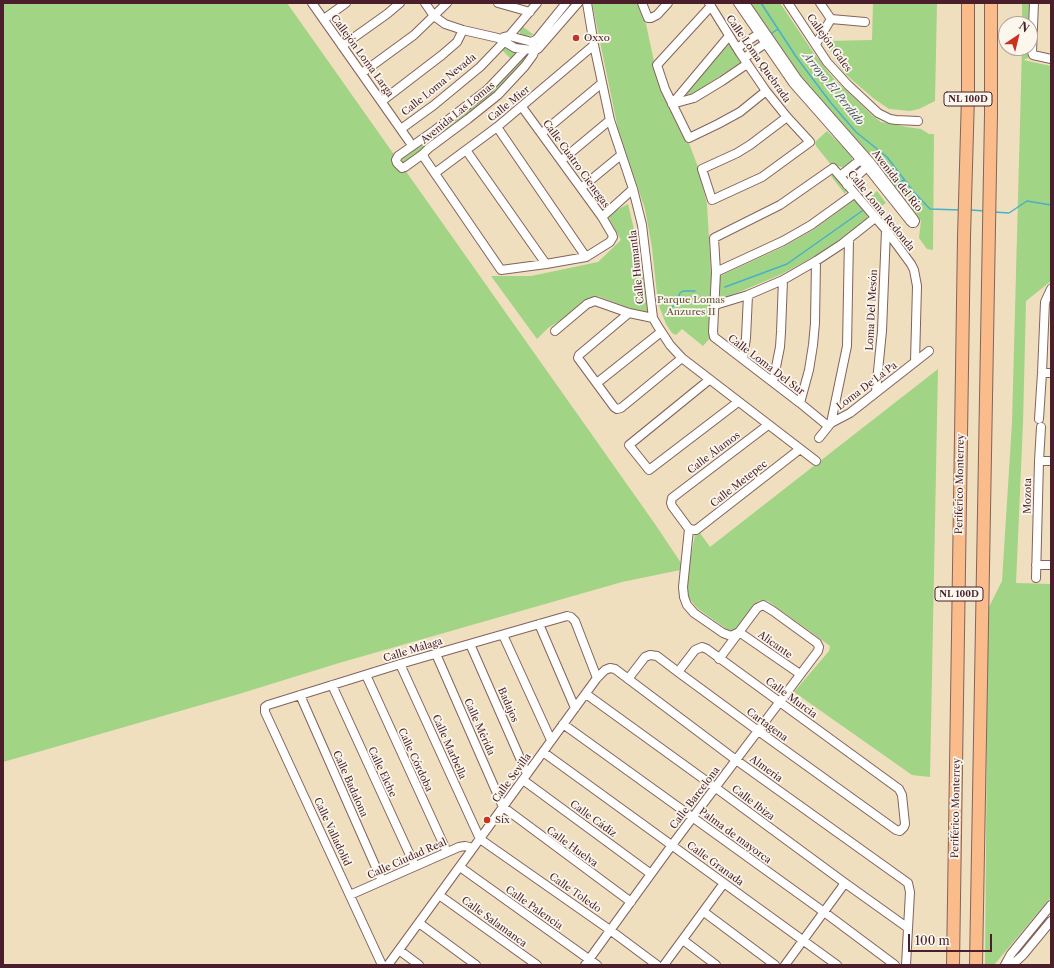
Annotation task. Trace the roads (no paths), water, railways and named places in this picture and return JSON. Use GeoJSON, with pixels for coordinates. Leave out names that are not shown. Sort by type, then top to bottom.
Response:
{"type":"FeatureCollection","features":[{"type":"Feature","properties":{"kind":"highway","name":"Periférico Monterrey"},"geometry":{"type":"LineString","coordinates":[[953,965],[968,3]]}},
{"type":"Feature","properties":{"kind":"highway","name":"NL 100D"},"geometry":{"type":"LineString","coordinates":[[976,965],[991,3]]}},
{"type":"Feature","properties":{"kind":"street","name":"Callejón Loma Larga"},"geometry":{"type":"LineString","coordinates":[[312,3],[410,141]]}},
{"type":"Feature","properties":{"kind":"street"},"geometry":{"type":"LineString","coordinates":[[324,19],[346,3]]}},
{"type":"Feature","properties":{"kind":"street"},"geometry":{"type":"LineString","coordinates":[[342,46],[400,3]]}},
{"type":"Feature","properties":{"kind":"street"},"geometry":{"type":"LineString","coordinates":[[425,3],[434,16],[445,24],[463,30],[533,46]]}},
{"type":"Feature","properties":{"kind":"street"},"geometry":{"type":"LineString","coordinates":[[362,73],[402,45],[447,3]]}},
{"type":"Feature","properties":{"kind":"street"},"geometry":{"type":"LineString","coordinates":[[498,3],[530,12]]}},
{"type":"Feature","properties":{"kind":"street","name":"Calle Loma Nevada"},"geometry":{"type":"LineString","coordinates":[[401,128],[460,84],[480,67],[503,39],[537,3]]}},
{"type":"Feature","properties":{"kind":"street","name":"Avenida Las Lomas"},"geometry":{"type":"LineString","coordinates":[[525,50],[486,90],[436,130],[398,156],[396,160],[397,163],[402,168],[405,167],[468,120],[498,95],[525,66],[533,55],[533,46],[537,39],[566,3]]}},
{"type":"Feature","properties":{"kind":"street","name":"Avenida Las Lomas"},"geometry":{"type":"LineString","coordinates":[[533,46],[542,44],[578,3]]}},
{"type":"Feature","properties":{"kind":"street","name":"Calle Humantla"},"geometry":{"type":"LineString","coordinates":[[587,3],[594,45],[610,120],[641,218],[646,244],[653,318],[670,345],[682,358],[816,461]]}},
{"type":"Feature","properties":{"kind":"street"},"geometry":{"type":"LineString","coordinates":[[642,3],[648,18],[653,18],[668,3]]}},
{"type":"Feature","properties":{"kind":"street","name":"Avenida del Río"},"geometry":{"type":"LineString","coordinates":[[738,3],[798,80],[915,220],[914,223],[912,224],[869,165]]}},
{"type":"Feature","properties":{"kind":"street","name":"Avenida del Río"},"geometry":{"type":"LineString","coordinates":[[745,3],[761,32]]}},
{"type":"Feature","properties":{"kind":"street","name":"Callejón Gales"},"geometry":{"type":"LineString","coordinates":[[788,3],[834,70],[878,113],[896,120],[918,121]]}},
{"type":"Feature","properties":{"kind":"street"},"geometry":{"type":"LineString","coordinates":[[820,3],[831,19]]}},
{"type":"Feature","properties":{"kind":"street"},"geometry":{"type":"LineString","coordinates":[[1034,3],[1032,52],[1033,55],[1051,59]]}},
{"type":"Feature","properties":{"kind":"street"},"geometry":{"type":"LineString","coordinates":[[710,5],[657,65],[662,84],[689,138],[740,112],[766,91]]}},
{"type":"Feature","properties":{"kind":"street","name":"Calle Loma Quebrada"},"geometry":{"type":"LineString","coordinates":[[710,5],[745,61],[766,91],[810,142],[762,177],[712,200],[702,169],[737,153],[787,117]]}},
{"type":"Feature","properties":{"kind":"street"},"geometry":{"type":"LineString","coordinates":[[816,44],[831,19]]}},
{"type":"Feature","properties":{"kind":"street"},"geometry":{"type":"LineString","coordinates":[[831,19],[865,22]]}},
{"type":"Feature","properties":{"kind":"street"},"geometry":{"type":"LineString","coordinates":[[382,100],[442,55],[457,42],[463,30]]}},
{"type":"Feature","properties":{"kind":"street"},"geometry":{"type":"LineString","coordinates":[[737,48],[761,32]]}},
{"type":"Feature","properties":{"kind":"street"},"geometry":{"type":"LineString","coordinates":[[672,104],[729,36]]}},
{"type":"Feature","properties":{"kind":"street"},"geometry":{"type":"LineString","coordinates":[[503,39],[515,48],[525,50],[533,46]]}},
{"type":"Feature","properties":{"kind":"street"},"geometry":{"type":"LineString","coordinates":[[672,104],[694,98],[714,86],[768,42]]}},
{"type":"Feature","properties":{"kind":"street","name":"Calle Mier"},"geometry":{"type":"LineString","coordinates":[[434,173],[522,107],[594,45]]}},
{"type":"Feature","properties":{"kind":"street"},"geometry":{"type":"LineString","coordinates":[[542,133],[602,83]]}},
{"type":"Feature","properties":{"kind":"street","name":"Calle Cuatro Cienegas"},"geometry":{"type":"LineString","coordinates":[[522,107],[562,160],[602,217],[612,234],[613,237],[610,242],[586,256]]}},
{"type":"Feature","properties":{"kind":"street"},"geometry":{"type":"LineString","coordinates":[[562,160],[610,120]]}},
{"type":"Feature","properties":{"kind":"street"},"geometry":{"type":"LineString","coordinates":[[423,154],[434,173],[501,270],[546,264],[586,256],[497,127]]}},
{"type":"Feature","properties":{"kind":"street"},"geometry":{"type":"LineString","coordinates":[[466,150],[546,264]]}},
{"type":"Feature","properties":{"kind":"street"},"geometry":{"type":"LineString","coordinates":[[581,188],[621,155]]}},
{"type":"Feature","properties":{"kind":"street"},"geometry":{"type":"LineString","coordinates":[[840,176],[863,158]]}},
{"type":"Feature","properties":{"kind":"street"},"geometry":{"type":"LineString","coordinates":[[847,185],[869,165]]}},
{"type":"Feature","properties":{"kind":"street","name":"Calle Loma Redonda"},"geometry":{"type":"LineString","coordinates":[[714,238],[780,205],[833,168],[886,230],[911,264],[916,276],[917,286],[915,362]]}},
{"type":"Feature","properties":{"kind":"street"},"geometry":{"type":"LineString","coordinates":[[602,217],[633,189]]}},
{"type":"Feature","properties":{"kind":"street"},"geometry":{"type":"LineString","coordinates":[[716,272],[783,241],[810,225],[854,194]]}},
{"type":"Feature","properties":{"kind":"street"},"geometry":{"type":"LineString","coordinates":[[715,305],[748,295],[783,280],[816,261],[849,239],[875,218]]}},
{"type":"Feature","properties":{"kind":"street","name":"Loma Del Mesón"},"geometry":{"type":"LineString","coordinates":[[876,392],[882,331],[886,230]]}},
{"type":"Feature","properties":{"kind":"street","name":"Calle Loma Del Sur"},"geometry":{"type":"LineString","coordinates":[[714,238],[716,272],[714,337],[830,425]]}},
{"type":"Feature","properties":{"kind":"street"},"geometry":{"type":"LineString","coordinates":[[830,425],[847,346],[849,239]]}},
{"type":"Feature","properties":{"kind":"street"},"geometry":{"type":"LineString","coordinates":[[800,403],[809,370],[813,345],[815,323],[816,261]]}},
{"type":"Feature","properties":{"kind":"street"},"geometry":{"type":"LineString","coordinates":[[772,382],[781,340],[783,280]]}},
{"type":"Feature","properties":{"kind":"street"},"geometry":{"type":"LineString","coordinates":[[1039,419],[1045,302],[1051,289]]}},
{"type":"Feature","properties":{"kind":"street"},"geometry":{"type":"LineString","coordinates":[[743,359],[746,338],[748,295]]}},
{"type":"Feature","properties":{"kind":"street"},"geometry":{"type":"LineString","coordinates":[[555,331],[591,302],[599,302],[653,318]]}},
{"type":"Feature","properties":{"kind":"street"},"geometry":{"type":"LineString","coordinates":[[629,312],[578,356],[579,360],[614,407],[618,409],[621,408],[682,358]]}},
{"type":"Feature","properties":{"kind":"street"},"geometry":{"type":"LineString","coordinates":[[597,383],[661,332]]}},
{"type":"Feature","properties":{"kind":"street","name":"Loma De La Pa"},"geometry":{"type":"LineString","coordinates":[[819,438],[830,425],[850,413],[929,351]]}},
{"type":"Feature","properties":{"kind":"street"},"geometry":{"type":"LineString","coordinates":[[1042,373],[1051,373]]}},
{"type":"Feature","properties":{"kind":"street"},"geometry":{"type":"LineString","coordinates":[[709,380],[628,445],[649,470],[738,402]]}},
{"type":"Feature","properties":{"kind":"street","name":"Calle Álamos"},"geometry":{"type":"LineString","coordinates":[[689,529],[672,506],[672,498],[768,425]]}},
{"type":"Feature","properties":{"kind":"street","name":"Mozota"},"geometry":{"type":"LineString","coordinates":[[1036,578],[1041,428]]}},
{"type":"Feature","properties":{"kind":"street","name":"Calle Metepec"},"geometry":{"type":"LineString","coordinates":[[689,529],[696,530],[800,449]]}},
{"type":"Feature","properties":{"kind":"street"},"geometry":{"type":"LineString","coordinates":[[1039,461],[1051,461]]}},
{"type":"Feature","properties":{"kind":"street"},"geometry":{"type":"LineString","coordinates":[[689,529],[683,587],[687,605],[694,614],[727,635],[730,636],[740,632]]}},
{"type":"Feature","properties":{"kind":"street"},"geometry":{"type":"LineString","coordinates":[[1036,565],[1051,565]]}},
{"type":"Feature","properties":{"kind":"street","name":"Calle Barcelona"},"geometry":{"type":"LineString","coordinates":[[587,962],[692,818],[818,651],[819,647],[817,643],[768,607],[763,605],[757,608],[740,632]]}},
{"type":"Feature","properties":{"kind":"street","name":"Calle Málaga"},"geometry":{"type":"LineString","coordinates":[[264,708],[268,705],[400,664],[569,616],[576,621],[597,678]]}},
{"type":"Feature","properties":{"kind":"street"},"geometry":{"type":"LineString","coordinates":[[539,624],[575,708]]}},
{"type":"Feature","properties":{"kind":"street"},"geometry":{"type":"LineString","coordinates":[[719,659],[740,632]]}},
{"type":"Feature","properties":{"kind":"street","name":"Alicante"},"geometry":{"type":"LineString","coordinates":[[740,632],[800,674]]}},
{"type":"Feature","properties":{"kind":"street"},"geometry":{"type":"LineString","coordinates":[[503,634],[551,740]]}},
{"type":"Feature","properties":{"kind":"street","name":"Badajos"},"geometry":{"type":"LineString","coordinates":[[470,644],[525,777]]}},
{"type":"Feature","properties":{"kind":"street","name":"Calle Murcia"},"geometry":{"type":"LineString","coordinates":[[678,672],[695,650],[698,648],[705,648],[780,701],[896,787],[902,795],[905,824],[900,830]]}},
{"type":"Feature","properties":{"kind":"street","name":"Calle Mérida"},"geometry":{"type":"LineString","coordinates":[[436,654],[503,807]]}},
{"type":"Feature","properties":{"kind":"street","name":"Cartagena"},"geometry":{"type":"LineString","coordinates":[[628,679],[645,658],[650,655],[657,656],[896,830],[900,830]]}},
{"type":"Feature","properties":{"kind":"street","name":"Calle Marbella"},"geometry":{"type":"LineString","coordinates":[[400,664],[480,839]]}},
{"type":"Feature","properties":{"kind":"street","name":"Calle Sevilla"},"geometry":{"type":"LineString","coordinates":[[388,965],[597,678],[608,668],[615,669]]}},
{"type":"Feature","properties":{"kind":"street","name":"Almeria"},"geometry":{"type":"LineString","coordinates":[[615,669],[736,760],[908,884],[910,892],[908,928]]}},
{"type":"Feature","properties":{"kind":"street","name":"Calle Córdoba"},"geometry":{"type":"LineString","coordinates":[[366,675],[447,852]]}},
{"type":"Feature","properties":{"kind":"street","name":"Calle Elche"},"geometry":{"type":"LineString","coordinates":[[332,685],[415,866]]}},
{"type":"Feature","properties":{"kind":"street","name":"Calle Ibiza"},"geometry":{"type":"LineString","coordinates":[[586,694],[908,928]]}},
{"type":"Feature","properties":{"kind":"street","name":"Calle Badalona"},"geometry":{"type":"LineString","coordinates":[[300,695],[382,881]]}},
{"type":"Feature","properties":{"kind":"street","name":"Calle Valladolid"},"geometry":{"type":"LineString","coordinates":[[264,708],[382,965]]}},
{"type":"Feature","properties":{"kind":"street","name":"Palma de mayorca"},"geometry":{"type":"LineString","coordinates":[[563,724],[895,965]]}},
{"type":"Feature","properties":{"kind":"street","name":"Calle Granada"},"geometry":{"type":"LineString","coordinates":[[543,752],[837,965]]}},
{"type":"Feature","properties":{"kind":"street","name":"Calle Cádiz"},"geometry":{"type":"LineString","coordinates":[[525,777],[651,874]]}},
{"type":"Feature","properties":{"kind":"street","name":"Calle Huelva"},"geometry":{"type":"LineString","coordinates":[[503,807],[513,816],[631,902]]}},
{"type":"Feature","properties":{"kind":"street","name":"Calle Toledo"},"geometry":{"type":"LineString","coordinates":[[480,839],[610,930],[657,965]]}},
{"type":"Feature","properties":{"kind":"street","name":"Calle Ciudad Real"},"geometry":{"type":"LineString","coordinates":[[350,895],[447,852],[465,846],[473,848]]}},
{"type":"Feature","properties":{"kind":"street","name":"Calle Palencia"},"geometry":{"type":"LineString","coordinates":[[460,867],[587,962],[597,965]]}},
{"type":"Feature","properties":{"kind":"street"},"geometry":{"type":"LineString","coordinates":[[664,965],[724,883]]}},
{"type":"Feature","properties":{"kind":"street"},"geometry":{"type":"LineString","coordinates":[[785,965],[845,883]]}},
{"type":"Feature","properties":{"kind":"street","name":"Calle Salamanca"},"geometry":{"type":"LineString","coordinates":[[439,895],[537,965]]}},
{"type":"Feature","properties":{"kind":"street"},"geometry":{"type":"LineString","coordinates":[[1005,965],[1011,954],[1051,905]]}},
{"type":"Feature","properties":{"kind":"street"},"geometry":{"type":"LineString","coordinates":[[704,912],[775,965]]}},
{"type":"Feature","properties":{"kind":"street"},"geometry":{"type":"LineString","coordinates":[[1011,954],[1017,963],[1051,921]]}},
{"type":"Feature","properties":{"kind":"street"},"geometry":{"type":"LineString","coordinates":[[419,923],[476,965]]}},
{"type":"Feature","properties":{"kind":"street"},"geometry":{"type":"LineString","coordinates":[[906,965],[908,928]]}},
{"type":"Feature","properties":{"kind":"street"},"geometry":{"type":"LineString","coordinates":[[683,940],[716,965]]}},
{"type":"Feature","properties":{"kind":"street"},"geometry":{"type":"LineString","coordinates":[[399,950],[419,965]]}},
{"type":"Feature","properties":{"kind":"waterway","name":"Arroyo El Perdido"},"geometry":{"type":"LineString","coordinates":[[761,3],[797,58],[831,103],[856,132],[887,157],[913,191],[930,209],[961,210]]}},
{"type":"Feature","properties":{"kind":"waterway","name":"Arroyo El Perdido"},"geometry":{"type":"LineString","coordinates":[[772,33],[778,29]]}},
{"type":"Feature","properties":{"kind":"waterway"},"geometry":{"type":"LineString","coordinates":[[896,185],[904,180]]}},
{"type":"Feature","properties":{"kind":"waterway","name":"Arroyo El Perdido"},"geometry":{"type":"LineString","coordinates":[[994,212],[1009,213],[1027,201],[1051,205]]}},
{"type":"Feature","properties":{"kind":"waterway","name":"Arroyo El Perdido"},"geometry":{"type":"LineString","coordinates":[[971,210],[985,211]]}},
{"type":"Feature","properties":{"kind":"waterway"},"geometry":{"type":"LineString","coordinates":[[725,287],[787,264],[862,211]]}},
{"type":"Feature","properties":{"kind":"waterway"},"geometry":{"type":"LineString","coordinates":[[672,307],[675,305],[680,293],[683,291],[695,291]]}},
{"type":"Feature","properties":{"kind":"place","name":"Oxxo"},"geometry":{"type":"Point","coordinates":[576,38]}},
{"type":"Feature","properties":{"kind":"place","name":"Six"},"geometry":{"type":"Point","coordinates":[487,820]}},
{"type":"Feature","properties":{"kind":"park label","name":"Parque Lomas Anzures II"},"geometry":{"type":"Point","coordinates":[691,306]}}]}
